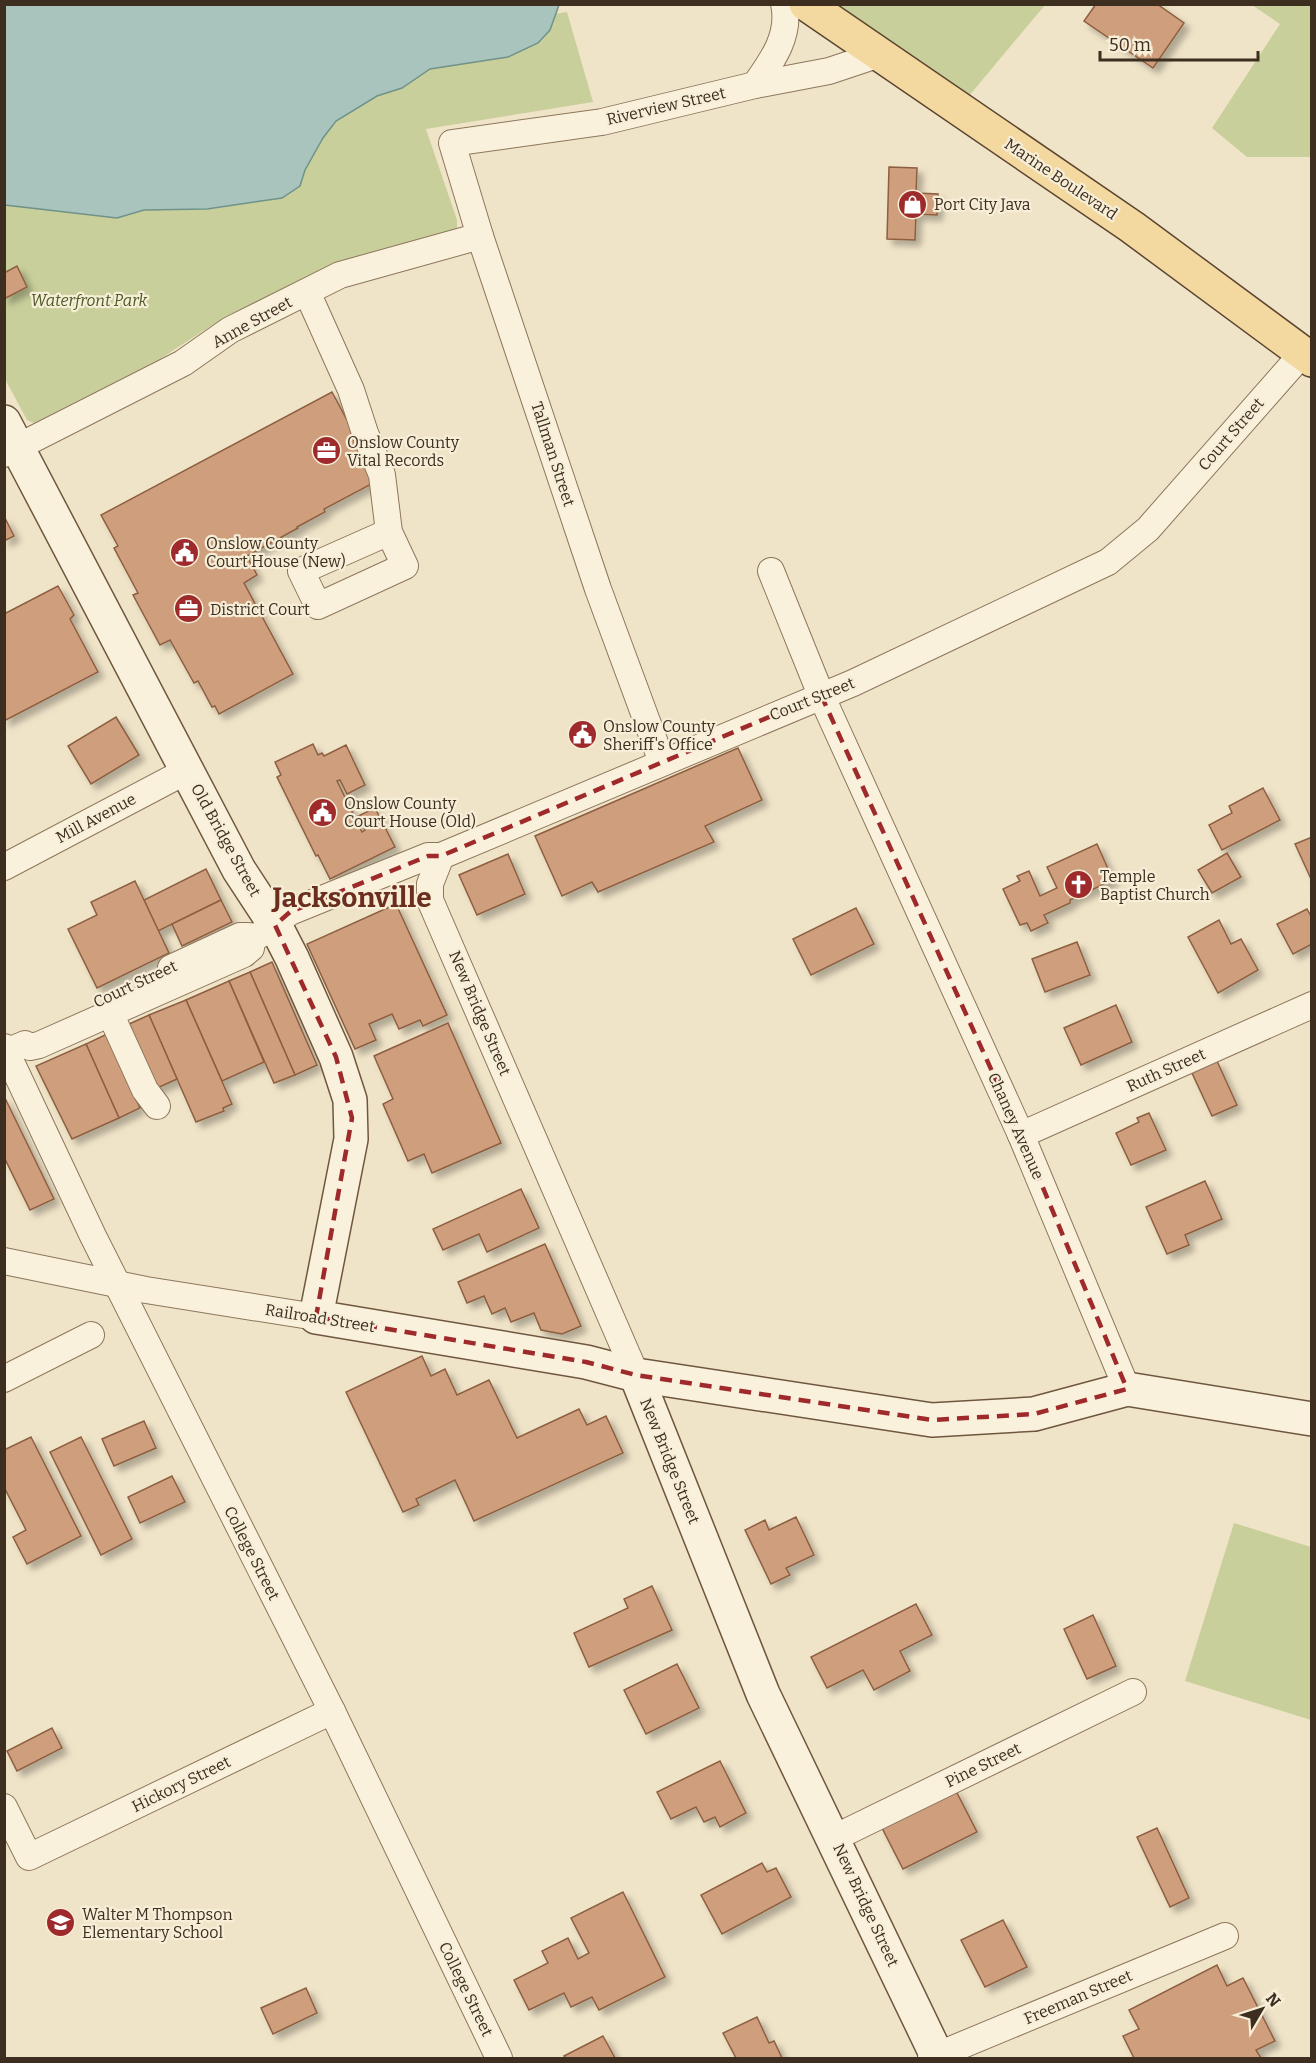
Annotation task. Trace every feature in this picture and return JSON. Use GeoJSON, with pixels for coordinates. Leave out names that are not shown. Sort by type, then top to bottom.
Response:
{"type":"FeatureCollection","features":[{"type":"Feature","properties":{"kind":"main road","name":"Marine Boulevard"},"geometry":{"type":"LineString","coordinates":[[806,4],[877,55],[1132,227],[1307,357]]}},
{"type":"Feature","properties":{"kind":"main road","name":"Old Bridge Street"},"geometry":{"type":"LineString","coordinates":[[9,441],[188,770],[239,870],[264,932],[292,958],[336,1057],[350,1100],[351,1139],[316,1317]]}},
{"type":"Feature","properties":{"kind":"main road","name":"Railroad Street"},"geometry":{"type":"LineString","coordinates":[[316,1317],[586,1362],[636,1375],[932,1420],[1034,1414],[1127,1389]]}},
{"type":"Feature","properties":{"kind":"main road","name":"New Bridge Street"},"geometry":{"type":"LineString","coordinates":[[636,1375],[763,1694],[834,1838],[935,2057]]}},
{"type":"Feature","properties":{"kind":"main road"},"geometry":{"type":"LineString","coordinates":[[1127,1389],[1311,1419]]}},
{"type":"Feature","properties":{"kind":"street"},"geometry":{"type":"LineString","coordinates":[[755,85],[775,55],[782,38],[786,25],[784,4]]}},
{"type":"Feature","properties":{"kind":"street","name":"Riverview Street"},"geometry":{"type":"LineString","coordinates":[[452,143],[602,122],[755,85],[828,71],[877,55]]}},
{"type":"Feature","properties":{"kind":"street","name":"Tallman Street"},"geometry":{"type":"LineString","coordinates":[[452,143],[480,236],[598,589],[662,762]]}},
{"type":"Feature","properties":{"kind":"street","name":"Anne Street"},"geometry":{"type":"LineString","coordinates":[[9,441],[183,363],[230,330],[340,276],[480,236]]}},
{"type":"Feature","properties":{"kind":"street"},"geometry":{"type":"LineString","coordinates":[[307,292],[351,390],[382,475],[389,532]]}},
{"type":"Feature","properties":{"kind":"street","name":"Court Street"},"geometry":{"type":"LineString","coordinates":[[10,1049],[39,1045],[244,954],[264,932],[291,912],[428,856],[441,856],[853,683],[1108,562],[1148,529],[1307,357]]}},
{"type":"Feature","properties":{"kind":"street","name":"Chaney Avenue"},"geometry":{"type":"LineString","coordinates":[[771,571],[821,696],[1021,1135],[1127,1389]]}},
{"type":"Feature","properties":{"kind":"street","name":"Mill Avenue"},"geometry":{"type":"LineString","coordinates":[[4,867],[188,770]]}},
{"type":"Feature","properties":{"kind":"street","name":"New Bridge Street"},"geometry":{"type":"LineString","coordinates":[[441,856],[430,884],[430,900],[636,1375]]}},
{"type":"Feature","properties":{"kind":"street","name":"Court Street"},"geometry":{"type":"LineString","coordinates":[[10,1049],[34,1031],[240,936],[264,932]]}},
{"type":"Feature","properties":{"kind":"street","name":"Ruth Street"},"geometry":{"type":"LineString","coordinates":[[1021,1135],[1311,1005]]}},
{"type":"Feature","properties":{"kind":"street"},"geometry":{"type":"LineString","coordinates":[[110,1013],[145,1090],[158,1106]]}},
{"type":"Feature","properties":{"kind":"street","name":"College Street"},"geometry":{"type":"LineString","coordinates":[[10,1049],[117,1284],[332,1711],[499,2058]]}},
{"type":"Feature","properties":{"kind":"street","name":"Railroad Street"},"geometry":{"type":"LineString","coordinates":[[4,1261],[117,1284],[316,1317]]}},
{"type":"Feature","properties":{"kind":"street"},"geometry":{"type":"LineString","coordinates":[[4,1379],[91,1335]]}},
{"type":"Feature","properties":{"kind":"street","name":"Pine Street"},"geometry":{"type":"LineString","coordinates":[[834,1838],[1133,1692]]}},
{"type":"Feature","properties":{"kind":"street","name":"Hickory Street"},"geometry":{"type":"LineString","coordinates":[[4,1807],[29,1857],[332,1711]]}},
{"type":"Feature","properties":{"kind":"street","name":"Freeman Street"},"geometry":{"type":"LineString","coordinates":[[935,2057],[1225,1936]]}},
{"type":"Feature","properties":{"kind":"highlighted area"},"geometry":{"type":"Polygon","coordinates":[[[821,695],[1021,1135],[1127,1389],[1034,1414],[932,1420],[636,1375],[586,1362],[316,1317],[352,1118],[336,1057],[275,925],[290,912],[428,856],[441,856],[821,695]]]}},
{"type":"Feature","properties":{"kind":"green space"},"geometry":{"type":"Polygon","coordinates":[[[806,5],[1045,5],[958,109],[806,5]]]}},
{"type":"Feature","properties":{"kind":"green space"},"geometry":{"type":"Polygon","coordinates":[[[1252,5],[1311,5],[1311,157],[1247,157],[1212,128],[1280,24],[1252,5]]]}},
{"type":"Feature","properties":{"kind":"green space","name":"Waterfront Park"},"geometry":{"type":"Polygon","coordinates":[[[567,12],[593,102],[426,129],[457,220],[457,228],[450,234],[350,261],[226,316],[160,359],[34,423],[27,420],[5,379],[4,205],[117,218],[144,210],[207,209],[300,186],[305,170],[323,138],[336,121],[377,96],[402,88],[430,69],[508,57],[538,43],[550,30],[555,14],[567,12]]]}},
{"type":"Feature","properties":{"kind":"green space"},"geometry":{"type":"Polygon","coordinates":[[[1234,1523],[1311,1547],[1311,1720],[1185,1681],[1234,1523]]]}},
{"type":"Feature","properties":{"kind":"water"},"geometry":{"type":"Polygon","coordinates":[[[4,5],[559,5],[550,30],[538,43],[508,57],[430,69],[402,88],[377,96],[336,121],[323,138],[305,170],[300,186],[282,198],[207,209],[144,210],[117,218],[5,205],[4,5]]]}},
{"type":"Feature","properties":{"kind":"building"},"geometry":{"type":"Polygon","coordinates":[[[1096,4],[1157,4],[1184,23],[1153,68],[1084,21],[1096,4]]]}},
{"type":"Feature","properties":{"kind":"building","name":"Port City Java"},"geometry":{"type":"Polygon","coordinates":[[[889,167],[917,168],[916,193],[938,194],[937,215],[916,214],[915,240],[887,239],[889,167]]]}},
{"type":"Feature","properties":{"kind":"building"},"geometry":{"type":"Polygon","coordinates":[[[17,266],[27,287],[4,299],[4,273],[17,266]]]}},
{"type":"Feature","properties":{"kind":"building","name":"Onslow County Court House (New)"},"geometry":{"type":"Polygon","coordinates":[[[332,392],[379,480],[324,509],[325,512],[247,556],[257,575],[244,583],[293,674],[219,714],[215,706],[212,707],[198,681],[194,683],[170,640],[160,645],[133,595],[138,593],[114,548],[118,546],[101,515],[332,392]]]}},
{"type":"Feature","properties":{"kind":"building"},"geometry":{"type":"Polygon","coordinates":[[[4,516],[14,536],[4,541],[4,516]]]}},
{"type":"Feature","properties":{"kind":"building"},"geometry":{"type":"Polygon","coordinates":[[[58,586],[74,615],[70,619],[98,672],[4,721],[4,614],[58,586]]]}},
{"type":"Feature","properties":{"kind":"building"},"geometry":{"type":"Polygon","coordinates":[[[116,717],[139,755],[91,784],[68,746],[116,717]]]}},
{"type":"Feature","properties":{"kind":"building","name":"Onslow County Court House (Old)"},"geometry":{"type":"Polygon","coordinates":[[[313,744],[318,755],[322,753],[324,756],[346,745],[365,785],[347,794],[340,780],[337,781],[362,832],[365,830],[358,816],[375,808],[395,847],[330,879],[318,855],[316,856],[277,777],[281,775],[275,762],[313,744]]]}},
{"type":"Feature","properties":{"kind":"building"},"geometry":{"type":"Polygon","coordinates":[[[738,748],[762,800],[705,826],[714,842],[598,892],[592,882],[562,896],[535,836],[738,748]]]}},
{"type":"Feature","properties":{"kind":"building"},"geometry":{"type":"Polygon","coordinates":[[[1263,788],[1280,820],[1222,850],[1209,825],[1232,813],[1229,806],[1263,788]]]}},
{"type":"Feature","properties":{"kind":"building"},"geometry":{"type":"Polygon","coordinates":[[[1312,837],[1312,881],[1295,844],[1312,837]]]}},
{"type":"Feature","properties":{"kind":"building","name":"Temple Baptist Church"},"geometry":{"type":"Polygon","coordinates":[[[1097,844],[1113,880],[1044,915],[1048,923],[1031,931],[1027,923],[1020,925],[1003,889],[1020,881],[1017,876],[1029,871],[1040,896],[1057,888],[1047,867],[1097,844]]]}},
{"type":"Feature","properties":{"kind":"building"},"geometry":{"type":"Polygon","coordinates":[[[1227,853],[1241,877],[1212,893],[1198,870],[1227,853]]]}},
{"type":"Feature","properties":{"kind":"building"},"geometry":{"type":"Polygon","coordinates":[[[508,854],[525,894],[477,915],[459,875],[508,854]]]}},
{"type":"Feature","properties":{"kind":"building"},"geometry":{"type":"Polygon","coordinates":[[[206,869],[221,900],[158,931],[144,900],[206,869]]]}},
{"type":"Feature","properties":{"kind":"building"},"geometry":{"type":"Polygon","coordinates":[[[135,881],[169,953],[97,988],[68,929],[97,915],[91,902],[135,881]]]}},
{"type":"Feature","properties":{"kind":"building"},"geometry":{"type":"Polygon","coordinates":[[[221,900],[232,922],[182,946],[172,924],[221,900]]]}},
{"type":"Feature","properties":{"kind":"building"},"geometry":{"type":"Polygon","coordinates":[[[396,904],[447,1015],[423,1026],[420,1020],[399,1029],[392,1014],[369,1024],[376,1040],[355,1049],[307,944],[396,904]]]}},
{"type":"Feature","properties":{"kind":"building"},"geometry":{"type":"Polygon","coordinates":[[[856,908],[874,944],[811,975],[793,939],[856,908]]]}},
{"type":"Feature","properties":{"kind":"building"},"geometry":{"type":"Polygon","coordinates":[[[1307,909],[1312,918],[1312,944],[1293,954],[1277,924],[1307,909]]]}},
{"type":"Feature","properties":{"kind":"building"},"geometry":{"type":"Polygon","coordinates":[[[1219,920],[1231,944],[1241,939],[1258,970],[1218,993],[1188,937],[1219,920]]]}},
{"type":"Feature","properties":{"kind":"building"},"geometry":{"type":"Polygon","coordinates":[[[1077,942],[1090,975],[1045,992],[1032,959],[1077,942]]]}},
{"type":"Feature","properties":{"kind":"building"},"geometry":{"type":"Polygon","coordinates":[[[272,962],[317,1065],[295,1075],[250,972],[272,962]]]}},
{"type":"Feature","properties":{"kind":"building"},"geometry":{"type":"Polygon","coordinates":[[[250,972],[295,1075],[274,1083],[229,981],[250,972]]]}},
{"type":"Feature","properties":{"kind":"building"},"geometry":{"type":"Polygon","coordinates":[[[229,981],[264,1062],[222,1081],[186,1000],[229,981]]]}},
{"type":"Feature","properties":{"kind":"building"},"geometry":{"type":"Polygon","coordinates":[[[186,1000],[232,1104],[223,1108],[224,1111],[196,1122],[149,1015],[186,1000]]]}},
{"type":"Feature","properties":{"kind":"building"},"geometry":{"type":"Polygon","coordinates":[[[1116,1005],[1132,1042],[1081,1065],[1064,1028],[1116,1005]]]}},
{"type":"Feature","properties":{"kind":"building"},"geometry":{"type":"Polygon","coordinates":[[[149,1015],[177,1079],[155,1089],[127,1025],[149,1015]]]}},
{"type":"Feature","properties":{"kind":"building"},"geometry":{"type":"Polygon","coordinates":[[[448,1023],[501,1143],[432,1173],[424,1154],[408,1161],[383,1104],[393,1099],[374,1056],[448,1023]]]}},
{"type":"Feature","properties":{"kind":"building"},"geometry":{"type":"Polygon","coordinates":[[[107,1034],[140,1108],[119,1118],[86,1044],[107,1034]]]}},
{"type":"Feature","properties":{"kind":"building"},"geometry":{"type":"Polygon","coordinates":[[[86,1044],[119,1118],[72,1139],[36,1066],[86,1044]]]}},
{"type":"Feature","properties":{"kind":"building"},"geometry":{"type":"Polygon","coordinates":[[[1217,1061],[1237,1105],[1212,1116],[1192,1073],[1217,1061]]]}},
{"type":"Feature","properties":{"kind":"building"},"geometry":{"type":"Polygon","coordinates":[[[4,1096],[54,1199],[30,1210],[4,1157],[4,1096]]]}},
{"type":"Feature","properties":{"kind":"building"},"geometry":{"type":"Polygon","coordinates":[[[1149,1113],[1166,1150],[1131,1165],[1116,1133],[1139,1122],[1137,1118],[1149,1113]]]}},
{"type":"Feature","properties":{"kind":"building"},"geometry":{"type":"Polygon","coordinates":[[[1205,1181],[1222,1219],[1185,1235],[1189,1245],[1167,1254],[1146,1207],[1205,1181]]]}},
{"type":"Feature","properties":{"kind":"building"},"geometry":{"type":"Polygon","coordinates":[[[521,1189],[539,1228],[487,1252],[479,1234],[443,1250],[433,1229],[521,1189]]]}},
{"type":"Feature","properties":{"kind":"building"},"geometry":{"type":"Polygon","coordinates":[[[545,1244],[581,1326],[562,1334],[541,1330],[534,1313],[511,1322],[505,1308],[492,1314],[484,1296],[467,1303],[458,1282],[545,1244]]]}},
{"type":"Feature","properties":{"kind":"building"},"geometry":{"type":"Polygon","coordinates":[[[422,1356],[431,1376],[445,1369],[457,1395],[489,1380],[517,1438],[579,1409],[587,1425],[606,1416],[623,1453],[474,1521],[455,1480],[416,1499],[419,1505],[403,1512],[346,1392],[422,1356]]]}},
{"type":"Feature","properties":{"kind":"building"},"geometry":{"type":"Polygon","coordinates":[[[144,1421],[156,1448],[114,1466],[102,1439],[144,1421]]]}},
{"type":"Feature","properties":{"kind":"building"},"geometry":{"type":"Polygon","coordinates":[[[31,1437],[81,1536],[27,1564],[13,1537],[26,1530],[4,1487],[4,1450],[31,1437]]]}},
{"type":"Feature","properties":{"kind":"building"},"geometry":{"type":"Polygon","coordinates":[[[81,1437],[132,1539],[101,1555],[50,1452],[81,1437]]]}},
{"type":"Feature","properties":{"kind":"building"},"geometry":{"type":"Polygon","coordinates":[[[172,1476],[185,1502],[140,1523],[128,1497],[172,1476]]]}},
{"type":"Feature","properties":{"kind":"building"},"geometry":{"type":"Polygon","coordinates":[[[796,1517],[814,1555],[786,1568],[790,1575],[771,1584],[745,1530],[765,1520],[769,1530],[796,1517]]]}},
{"type":"Feature","properties":{"kind":"building"},"geometry":{"type":"Polygon","coordinates":[[[652,1586],[672,1630],[589,1667],[574,1633],[628,1608],[624,1599],[652,1586]]]}},
{"type":"Feature","properties":{"kind":"building"},"geometry":{"type":"Polygon","coordinates":[[[916,1604],[932,1635],[900,1651],[910,1671],[874,1690],[863,1670],[827,1688],[811,1657],[916,1604]]]}},
{"type":"Feature","properties":{"kind":"building"},"geometry":{"type":"Polygon","coordinates":[[[1093,1615],[1116,1666],[1087,1679],[1064,1629],[1093,1615]]]}},
{"type":"Feature","properties":{"kind":"building"},"geometry":{"type":"Polygon","coordinates":[[[677,1664],[699,1708],[646,1734],[624,1690],[677,1664]]]}},
{"type":"Feature","properties":{"kind":"building"},"geometry":{"type":"Polygon","coordinates":[[[52,1728],[62,1748],[17,1771],[7,1751],[52,1728]]]}},
{"type":"Feature","properties":{"kind":"building"},"geometry":{"type":"Polygon","coordinates":[[[720,1761],[746,1813],[720,1827],[715,1817],[704,1822],[696,1807],[671,1819],[657,1792],[720,1761]]]}},
{"type":"Feature","properties":{"kind":"building"},"geometry":{"type":"Polygon","coordinates":[[[955,1789],[977,1832],[903,1869],[881,1826],[955,1789]]]}},
{"type":"Feature","properties":{"kind":"building"},"geometry":{"type":"Polygon","coordinates":[[[1157,1828],[1189,1898],[1170,1907],[1137,1837],[1157,1828]]]}},
{"type":"Feature","properties":{"kind":"building"},"geometry":{"type":"Polygon","coordinates":[[[762,1863],[767,1872],[776,1868],[791,1897],[722,1934],[701,1895],[762,1863]]]}},
{"type":"Feature","properties":{"kind":"building"},"geometry":{"type":"Polygon","coordinates":[[[623,1892],[665,1977],[599,2010],[592,1997],[571,2007],[564,1993],[529,2010],[514,1980],[548,1963],[542,1951],[568,1938],[578,1959],[589,1953],[571,1918],[623,1892]]]}},
{"type":"Feature","properties":{"kind":"building"},"geometry":{"type":"Polygon","coordinates":[[[1003,1920],[1027,1967],[985,1987],[961,1940],[1003,1920]]]}},
{"type":"Feature","properties":{"kind":"building"},"geometry":{"type":"Polygon","coordinates":[[[1217,1965],[1227,1986],[1243,1978],[1275,2041],[1256,2050],[1261,2058],[1134,2058],[1123,2036],[1139,2029],[1129,2010],[1217,1965]]]}},
{"type":"Feature","properties":{"kind":"building"},"geometry":{"type":"Polygon","coordinates":[[[306,1988],[317,2013],[273,2034],[261,2008],[306,1988]]]}},
{"type":"Feature","properties":{"kind":"building"},"geometry":{"type":"Polygon","coordinates":[[[757,2017],[769,2043],[774,2041],[782,2058],[736,2058],[723,2033],[757,2017]]]}},
{"type":"Feature","properties":{"kind":"building"},"geometry":{"type":"Polygon","coordinates":[[[603,2036],[615,2058],[566,2058],[564,2056],[603,2036]]]}},
{"type":"Feature","properties":{"kind":"place","name":"Port City Java"},"geometry":{"type":"Point","coordinates":[913,204]}},
{"type":"Feature","properties":{"kind":"place","name":"Onslow County Vital Records"},"geometry":{"type":"Point","coordinates":[326,451]}},
{"type":"Feature","properties":{"kind":"place","name":"Onslow County Court House (New)"},"geometry":{"type":"Point","coordinates":[185,552]}},
{"type":"Feature","properties":{"kind":"place","name":"District Court"},"geometry":{"type":"Point","coordinates":[189,609]}},
{"type":"Feature","properties":{"kind":"place","name":"Onslow County Sheriff's Office"},"geometry":{"type":"Point","coordinates":[582,735]}},
{"type":"Feature","properties":{"kind":"place","name":"Onslow County Court House (Old)"},"geometry":{"type":"Point","coordinates":[323,812]}},
{"type":"Feature","properties":{"kind":"place","name":"Temple Baptist Church"},"geometry":{"type":"Point","coordinates":[1079,885]}},
{"type":"Feature","properties":{"kind":"place","name":"Walter M Thompson Elementary School"},"geometry":{"type":"Point","coordinates":[61,1923]}},
{"type":"Feature","properties":{"kind":"district","name":"Jacksonville"},"geometry":{"type":"Point","coordinates":[352,897]}}]}
